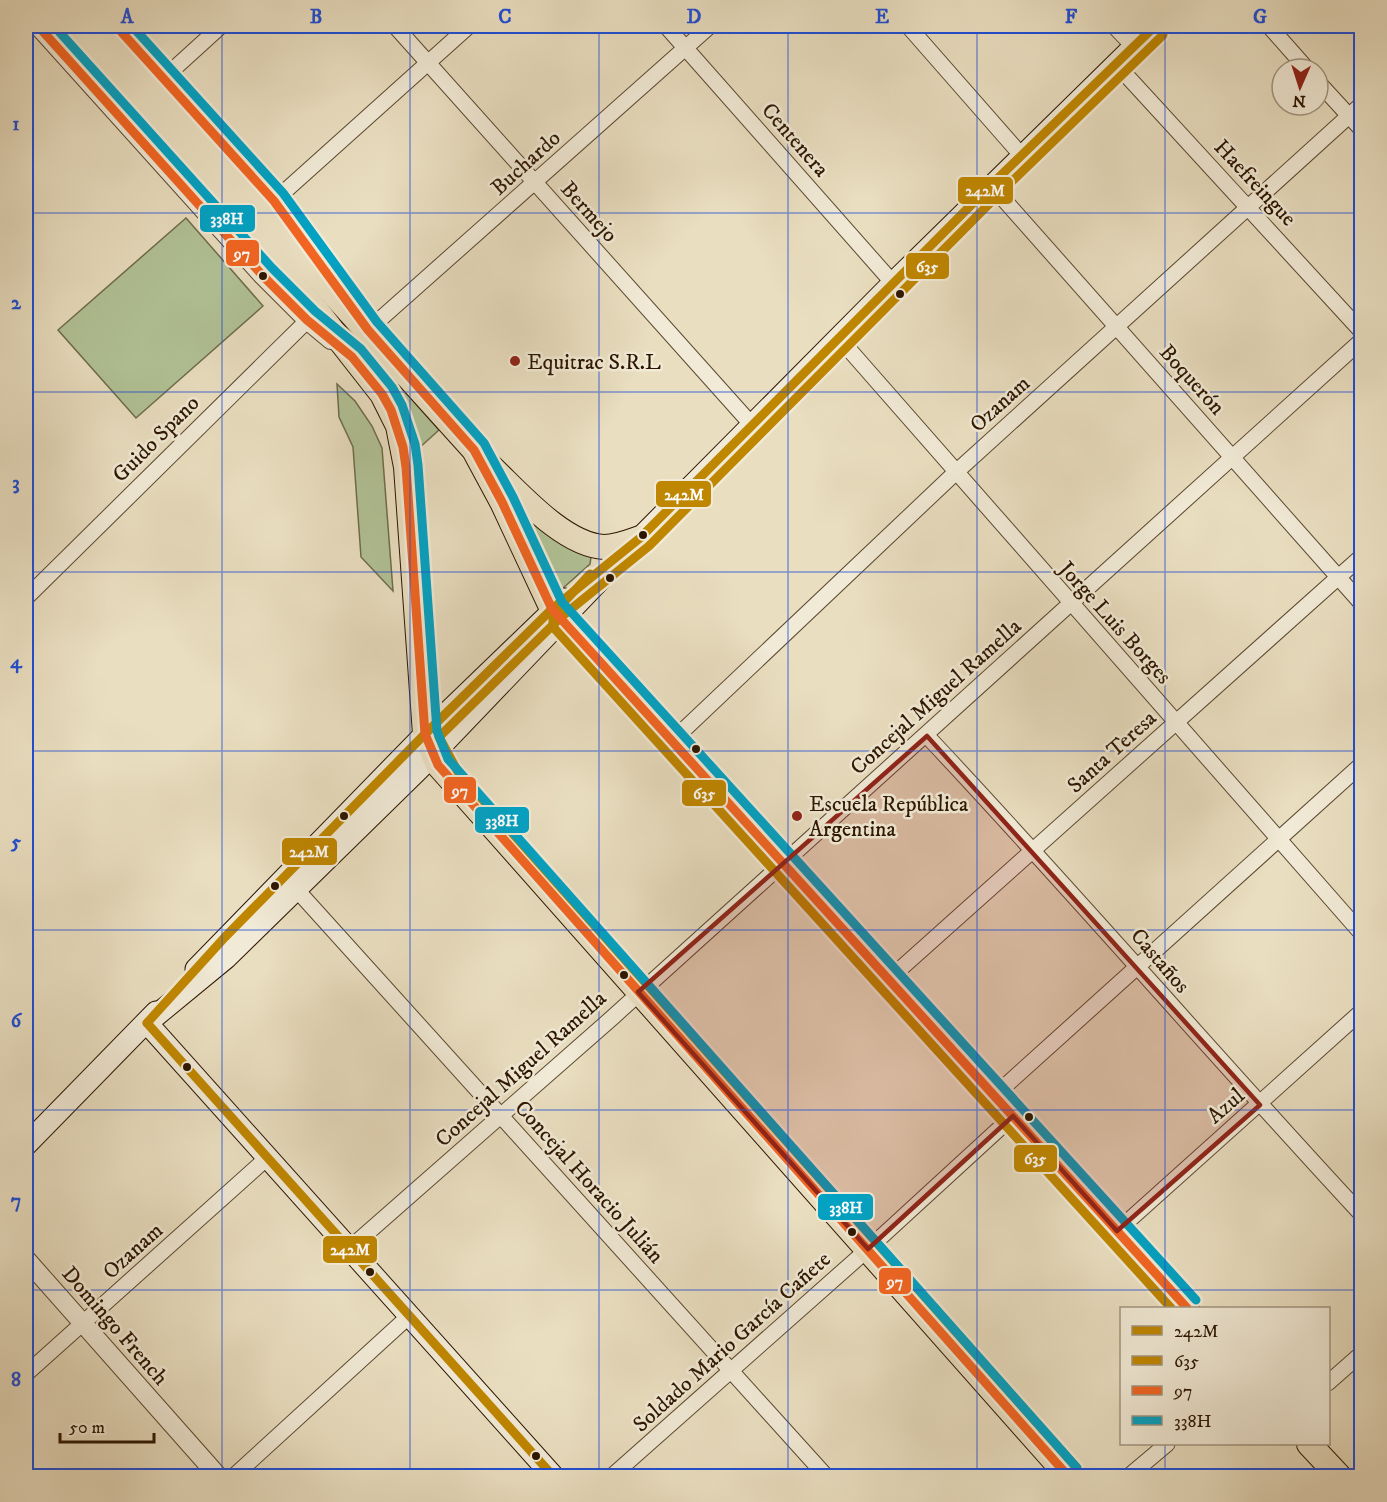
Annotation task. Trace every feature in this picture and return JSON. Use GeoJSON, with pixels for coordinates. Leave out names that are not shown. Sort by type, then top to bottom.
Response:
{"type":"FeatureCollection","features":[{"type":"Feature","properties":{"kind":"main road"},"geometry":{"type":"LineString","coordinates":[[63,26],[312,316],[352,357],[382,394],[398,426],[403,447],[429,744],[448,779],[1068,1476]]}},
{"type":"Feature","properties":{"kind":"main road"},"geometry":{"type":"LineString","coordinates":[[92,26],[157,84],[474,450],[538,511],[575,538],[604,547],[640,538]]}},
{"type":"Feature","properties":{"kind":"main road"},"geometry":{"type":"LineString","coordinates":[[26,1145],[147,1023],[225,937],[429,744],[557,615],[640,538],[892,283],[1155,26]]}},
{"type":"Feature","properties":{"kind":"main road"},"geometry":{"type":"LineString","coordinates":[[474,450],[557,615],[1186,1307]]}},
{"type":"Feature","properties":{"kind":"main road"},"geometry":{"type":"LineString","coordinates":[[147,1023],[226,958],[296,889],[429,744]]}},
{"type":"Feature","properties":{"kind":"main road"},"geometry":{"type":"LineString","coordinates":[[147,1023],[551,1476]]}},
{"type":"Feature","properties":{"kind":"main road"},"geometry":{"type":"LineString","coordinates":[[1311,1445],[1339,1476]]}},
{"type":"Feature","properties":{"kind":"street"},"geometry":{"type":"LineString","coordinates":[[38,26],[263,276],[312,316]]}},
{"type":"Feature","properties":{"kind":"street"},"geometry":{"type":"LineString","coordinates":[[116,26],[157,84],[274,201],[368,330]]}},
{"type":"Feature","properties":{"kind":"street"},"geometry":{"type":"LineString","coordinates":[[157,84],[221,26]]}},
{"type":"Feature","properties":{"kind":"street","name":"Bermejo"},"geometry":{"type":"LineString","coordinates":[[396,26],[752,425]]}},
{"type":"Feature","properties":{"kind":"street"},"geometry":{"type":"LineString","coordinates":[[274,201],[469,26]]}},
{"type":"Feature","properties":{"kind":"street","name":"Centenera"},"geometry":{"type":"LineString","coordinates":[[666,26],[892,283]]}},
{"type":"Feature","properties":{"kind":"street","name":"Buchardo"},"geometry":{"type":"LineString","coordinates":[[368,330],[710,26]]}},
{"type":"Feature","properties":{"kind":"street"},"geometry":{"type":"LineString","coordinates":[[908,26],[1022,156]]}},
{"type":"Feature","properties":{"kind":"street"},"geometry":{"type":"LineString","coordinates":[[1114,26],[1134,47]]}},
{"type":"Feature","properties":{"kind":"street"},"geometry":{"type":"LineString","coordinates":[[1269,26],[1296,57]]}},
{"type":"Feature","properties":{"kind":"street","name":"Haefreingue"},"geometry":{"type":"LineString","coordinates":[[1116,64],[1362,332]]}},
{"type":"Feature","properties":{"kind":"street"},"geometry":{"type":"LineString","coordinates":[[1330,96],[1362,130]]}},
{"type":"Feature","properties":{"kind":"street","name":"Ozanam"},"geometry":{"type":"LineString","coordinates":[[672,741],[955,473],[1362,104]]}},
{"type":"Feature","properties":{"kind":"street","name":"Boquerón"},"geometry":{"type":"LineString","coordinates":[[991,185],[1362,604]]}},
{"type":"Feature","properties":{"kind":"street","name":"Guido Spano"},"geometry":{"type":"LineString","coordinates":[[26,598],[312,316]]}},
{"type":"Feature","properties":{"kind":"street","name":"Jorge Luis Borges"},"geometry":{"type":"LineString","coordinates":[[839,338],[1276,839],[1362,934]]}},
{"type":"Feature","properties":{"kind":"street","name":"Concejal Miguel Ramella"},"geometry":{"type":"LineString","coordinates":[[349,1249],[927,736],[1362,340]]}},
{"type":"Feature","properties":{"kind":"street","name":"Santa Teresa"},"geometry":{"type":"LineString","coordinates":[[889,979],[1362,556]]}},
{"type":"Feature","properties":{"kind":"street","name":"Castaños"},"geometry":{"type":"LineString","coordinates":[[927,736],[1034,850],[1260,1105],[1362,1215]]}},
{"type":"Feature","properties":{"kind":"street"},"geometry":{"type":"LineString","coordinates":[[994,1096],[1276,839],[1362,764]]}},
{"type":"Feature","properties":{"kind":"street","name":"Concejal Horacio Julián"},"geometry":{"type":"LineString","coordinates":[[296,889],[826,1476]]}},
{"type":"Feature","properties":{"kind":"street","name":"Azul"},"geometry":{"type":"LineString","coordinates":[[1117,1231],[1362,1011]]}},
{"type":"Feature","properties":{"kind":"street","name":"Soldado Mario García Cañete"},"geometry":{"type":"LineString","coordinates":[[612,1476],[868,1249],[1012,1116]]}},
{"type":"Feature","properties":{"kind":"street","name":"Ozanam"},"geometry":{"type":"LineString","coordinates":[[26,1374],[267,1158]]}},
{"type":"Feature","properties":{"kind":"street","name":"Domingo French"},"geometry":{"type":"LineString","coordinates":[[26,1259],[218,1476]]}},
{"type":"Feature","properties":{"kind":"street"},"geometry":{"type":"LineString","coordinates":[[234,1476],[408,1317]]}},
{"type":"Feature","properties":{"kind":"street"},"geometry":{"type":"LineString","coordinates":[[1330,1382],[1362,1353]]}},
{"type":"Feature","properties":{"kind":"street"},"geometry":{"type":"LineString","coordinates":[[1129,1476],[1165,1445]]}},
{"type":"Feature","properties":{"kind":"highlighted area"},"geometry":{"type":"Polygon","coordinates":[[[927,736],[1260,1105],[1117,1231],[1013,1116],[868,1249],[638,992],[927,736]]]}},
{"type":"Feature","properties":{"kind":"green space"},"geometry":{"type":"Polygon","coordinates":[[[73,26],[80,26],[439,430],[418,449],[404,404],[384,373],[73,26]]]}},
{"type":"Feature","properties":{"kind":"green space"},"geometry":{"type":"Polygon","coordinates":[[[186,218],[263,306],[136,418],[58,330],[186,218]]]}},
{"type":"Feature","properties":{"kind":"green space"},"geometry":{"type":"Polygon","coordinates":[[[337,384],[355,401],[372,426],[382,448],[393,591],[361,557],[353,447],[339,417],[337,384]]]}},
{"type":"Feature","properties":{"kind":"green space"},"geometry":{"type":"Polygon","coordinates":[[[513,498],[552,534],[591,557],[590,564],[562,589],[555,587],[513,498]]]}},
{"type":"Feature","properties":{"kind":"transit line","name":"97"},"geometry":{"type":"LineString","coordinates":[[38,26],[263,276],[307,320],[352,357],[382,394],[391,410],[403,447],[406,467],[425,734],[438,765],[1068,1476]]}},
{"type":"Feature","properties":{"kind":"transit line","name":"338H"},"geometry":{"type":"LineString","coordinates":[[54,26],[272,268],[315,311],[361,349],[392,387],[402,405],[415,444],[418,465],[437,731],[448,759],[1077,1468]]}},
{"type":"Feature","properties":{"kind":"transit line","name":"97"},"geometry":{"type":"LineString","coordinates":[[116,26],[274,201],[368,330],[474,450],[502,502],[552,609],[1186,1307]]}},
{"type":"Feature","properties":{"kind":"transit line","name":"338H"},"geometry":{"type":"LineString","coordinates":[[132,26],[283,193],[377,322],[484,443],[513,497],[562,602],[1196,1300]]}},
{"type":"Feature","properties":{"kind":"transit line","name":"242M"},"geometry":{"type":"LineString","coordinates":[[147,1023],[225,937],[425,734],[552,609],[640,538],[991,185],[1155,26]]}},
{"type":"Feature","properties":{"kind":"transit line","name":"635"},"geometry":{"type":"LineString","coordinates":[[1077,1468],[458,772],[439,737],[560,618],[649,546],[999,194],[1163,35]]}},
{"type":"Feature","properties":{"kind":"transit line","name":"635"},"geometry":{"type":"LineString","coordinates":[[590,574],[553,614],[553,627],[1170,1307]]}},
{"type":"Feature","properties":{"kind":"transit line","name":"242M"},"geometry":{"type":"LineString","coordinates":[[147,1023],[553,1476]]}},
{"type":"Feature","properties":{"kind":"place","name":"Equitrac S.R.L"},"geometry":{"type":"Point","coordinates":[515,361]}},
{"type":"Feature","properties":{"kind":"place","name":"Escuela República Argentina"},"geometry":{"type":"Point","coordinates":[797,816]}}]}
